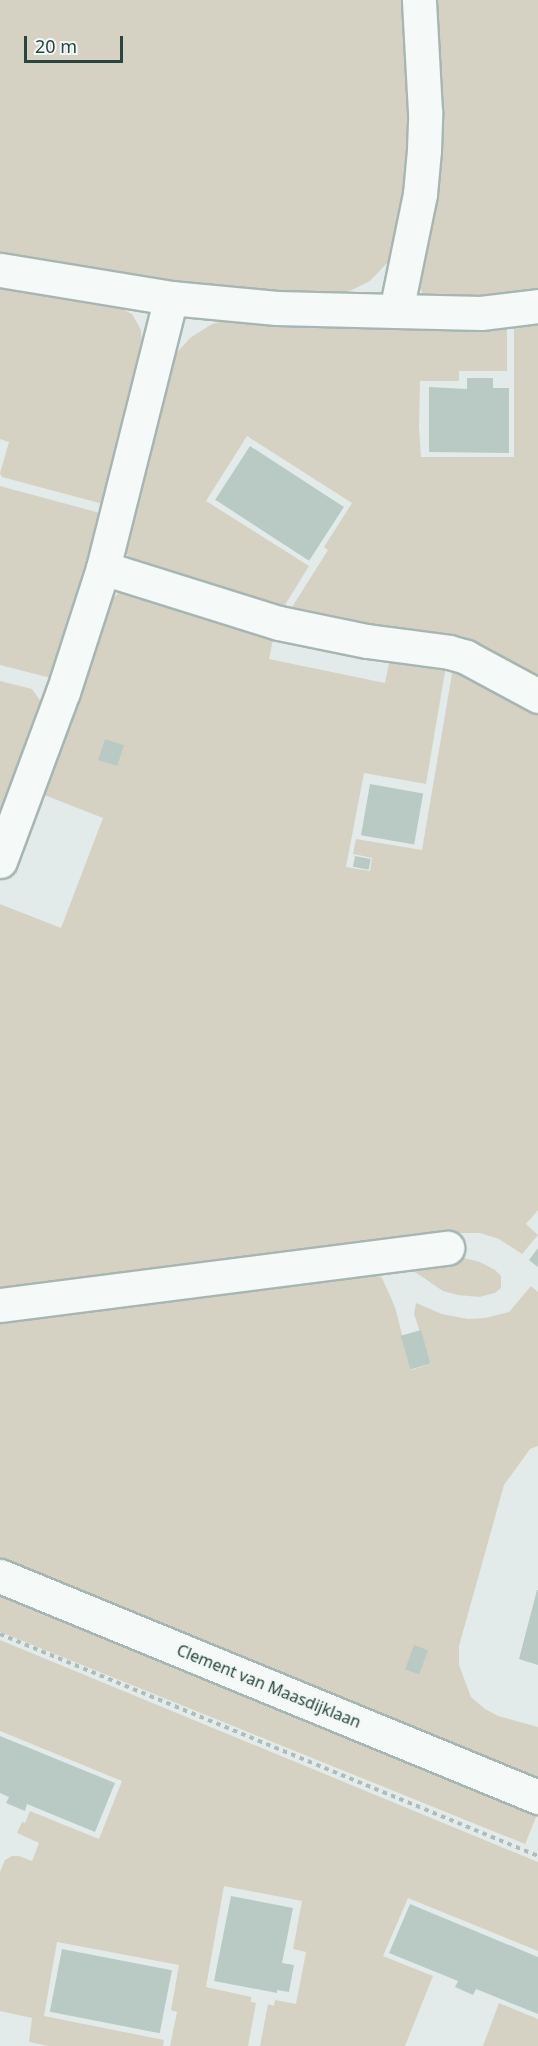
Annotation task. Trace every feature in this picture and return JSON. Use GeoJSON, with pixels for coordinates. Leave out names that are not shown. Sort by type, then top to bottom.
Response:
{"type":"FeatureCollection","features":[{"type":"Feature","properties":{"kind":"street"},"geometry":{"type":"LineString","coordinates":[[396,311],[420,194],[424,150],[425,112],[419,0]]}},
{"type":"Feature","properties":{"kind":"street"},"geometry":{"type":"LineString","coordinates":[[0,270],[171,298],[277,308],[480,313],[538,306]]}},
{"type":"Feature","properties":{"kind":"street"},"geometry":{"type":"LineString","coordinates":[[0,861],[63,692],[103,568],[171,298]]}},
{"type":"Feature","properties":{"kind":"street"},"geometry":{"type":"LineString","coordinates":[[103,568],[279,623],[367,641],[449,652],[466,657],[538,696]]}},
{"type":"Feature","properties":{"kind":"street"},"geometry":{"type":"LineString","coordinates":[[0,1305],[447,1248]]}},
{"type":"Feature","properties":{"kind":"street","name":"Clement van Maasdijklaan"},"geometry":{"type":"LineString","coordinates":[[0,1576],[538,1797]]}},
{"type":"Feature","properties":{"kind":"path"},"geometry":{"type":"LineString","coordinates":[[0,1635],[538,1856]]}},
{"type":"Feature","properties":{"kind":"shaded area"},"geometry":{"type":"Polygon","coordinates":[[[0,0],[408,0],[412,151],[394,253],[370,281],[352,290],[330,296],[174,281],[0,254],[0,0]]]}},
{"type":"Feature","properties":{"kind":"shaded area"},"geometry":{"type":"Polygon","coordinates":[[[431,0],[538,0],[538,298],[427,299],[417,285],[431,0]]]}},
{"type":"Feature","properties":{"kind":"shaded area"},"geometry":{"type":"Polygon","coordinates":[[[0,285],[112,304],[132,314],[141,330],[142,351],[103,504],[2,477],[0,473],[9,442],[0,439],[0,285]]]}},
{"type":"Feature","properties":{"kind":"shaded area"},"geometry":{"type":"Polygon","coordinates":[[[538,316],[538,686],[287,615],[328,550],[324,547],[352,503],[247,436],[206,501],[309,566],[280,613],[132,564],[126,552],[126,538],[173,357],[190,338],[212,324],[231,319],[507,319],[507,371],[459,371],[459,381],[420,381],[419,427],[421,457],[514,457],[514,318],[538,316]]]}},
{"type":"Feature","properties":{"kind":"shaded area"},"geometry":{"type":"Polygon","coordinates":[[[0,486],[100,513],[51,678],[0,665],[0,486]]]}},
{"type":"Feature","properties":{"kind":"shaded area"},"geometry":{"type":"Polygon","coordinates":[[[121,591],[275,629],[269,659],[385,683],[391,653],[447,660],[426,784],[364,773],[346,867],[370,871],[372,858],[353,854],[356,839],[422,850],[454,662],[538,706],[538,1210],[526,1224],[538,1235],[522,1254],[499,1239],[480,1233],[458,1233],[0,1292],[0,904],[61,928],[103,818],[42,794],[109,602],[121,591]]]}},
{"type":"Feature","properties":{"kind":"shaded area"},"geometry":{"type":"Polygon","coordinates":[[[0,681],[32,689],[42,703],[0,815],[0,681]]]}},
{"type":"Feature","properties":{"kind":"shaded area"},"geometry":{"type":"Polygon","coordinates":[[[460,1257],[480,1262],[495,1270],[501,1276],[501,1288],[495,1293],[479,1297],[458,1295],[443,1291],[403,1264],[460,1257]]]}},
{"type":"Feature","properties":{"kind":"shaded area"},"geometry":{"type":"Polygon","coordinates":[[[370,1269],[382,1278],[395,1307],[411,1370],[431,1364],[414,1314],[416,1303],[442,1314],[468,1319],[485,1318],[509,1312],[531,1286],[538,1292],[538,1446],[530,1449],[504,1485],[459,1646],[459,1665],[471,1697],[485,1709],[498,1716],[538,1727],[538,1780],[0,1560],[0,1316],[370,1269]]]}},
{"type":"Feature","properties":{"kind":"shaded area"},"geometry":{"type":"Polygon","coordinates":[[[0,1593],[538,1810],[525,1844],[0,1632],[0,1593]]]}},
{"type":"Feature","properties":{"kind":"shaded area"},"geometry":{"type":"Polygon","coordinates":[[[0,1640],[538,1862],[538,1951],[408,1898],[383,1956],[433,1976],[405,2046],[260,2046],[268,2004],[274,2006],[275,2000],[296,2004],[306,1952],[293,1949],[302,1901],[224,1886],[206,1987],[251,1997],[251,2002],[256,2003],[248,2046],[170,2046],[177,2012],[171,2010],[179,1965],[57,1942],[44,2016],[164,2040],[163,2046],[49,2046],[29,2042],[32,2018],[0,2011],[0,1872],[5,1860],[12,1856],[32,1861],[39,1843],[17,1833],[22,1822],[25,1823],[30,1811],[99,1839],[122,1781],[0,1731],[0,1640]]]}},
{"type":"Feature","properties":{"kind":"shaded area"},"geometry":{"type":"Polygon","coordinates":[[[499,2003],[538,2019],[538,2046],[483,2046],[499,2003]]]}},
{"type":"Feature","properties":{"kind":"building"},"geometry":{"type":"Polygon","coordinates":[[[467,378],[493,378],[493,388],[509,388],[509,453],[429,452],[429,387],[467,389],[467,378]]]}},
{"type":"Feature","properties":{"kind":"building"},"geometry":{"type":"Polygon","coordinates":[[[250,446],[344,507],[309,561],[215,500],[250,446]]]}},
{"type":"Feature","properties":{"kind":"building"},"geometry":{"type":"Polygon","coordinates":[[[105,739],[124,745],[117,766],[98,760],[105,739]]]}},
{"type":"Feature","properties":{"kind":"building"},"geometry":{"type":"Polygon","coordinates":[[[370,784],[423,793],[414,845],[361,835],[370,784]]]}},
{"type":"Feature","properties":{"kind":"building"},"geometry":{"type":"Polygon","coordinates":[[[355,856],[371,859],[369,870],[353,867],[355,856]]]}},
{"type":"Feature","properties":{"kind":"building"},"geometry":{"type":"Polygon","coordinates":[[[538,1248],[538,1267],[529,1260],[538,1248]]]}},
{"type":"Feature","properties":{"kind":"building"},"geometry":{"type":"Polygon","coordinates":[[[421,1330],[431,1364],[410,1369],[401,1336],[421,1330]]]}},
{"type":"Feature","properties":{"kind":"building"},"geometry":{"type":"Polygon","coordinates":[[[538,1590],[538,1665],[519,1659],[538,1590]]]}},
{"type":"Feature","properties":{"kind":"building"},"geometry":{"type":"Polygon","coordinates":[[[414,1645],[428,1650],[419,1675],[405,1669],[414,1645]]]}},
{"type":"Feature","properties":{"kind":"building"},"geometry":{"type":"Polygon","coordinates":[[[0,1736],[115,1783],[95,1832],[27,1804],[25,1811],[6,1803],[9,1797],[0,1793],[0,1736]]]}},
{"type":"Feature","properties":{"kind":"building"},"geometry":{"type":"Polygon","coordinates":[[[231,1896],[293,1908],[282,1963],[294,1965],[289,1992],[277,1990],[277,1993],[214,1981],[231,1896]]]}},
{"type":"Feature","properties":{"kind":"building"},"geometry":{"type":"Polygon","coordinates":[[[410,1904],[538,1957],[538,2014],[476,1989],[473,1995],[455,1987],[458,1981],[389,1953],[410,1904]]]}},
{"type":"Feature","properties":{"kind":"building"},"geometry":{"type":"Polygon","coordinates":[[[62,1949],[172,1970],[160,2033],[50,2012],[62,1949]]]}}]}
